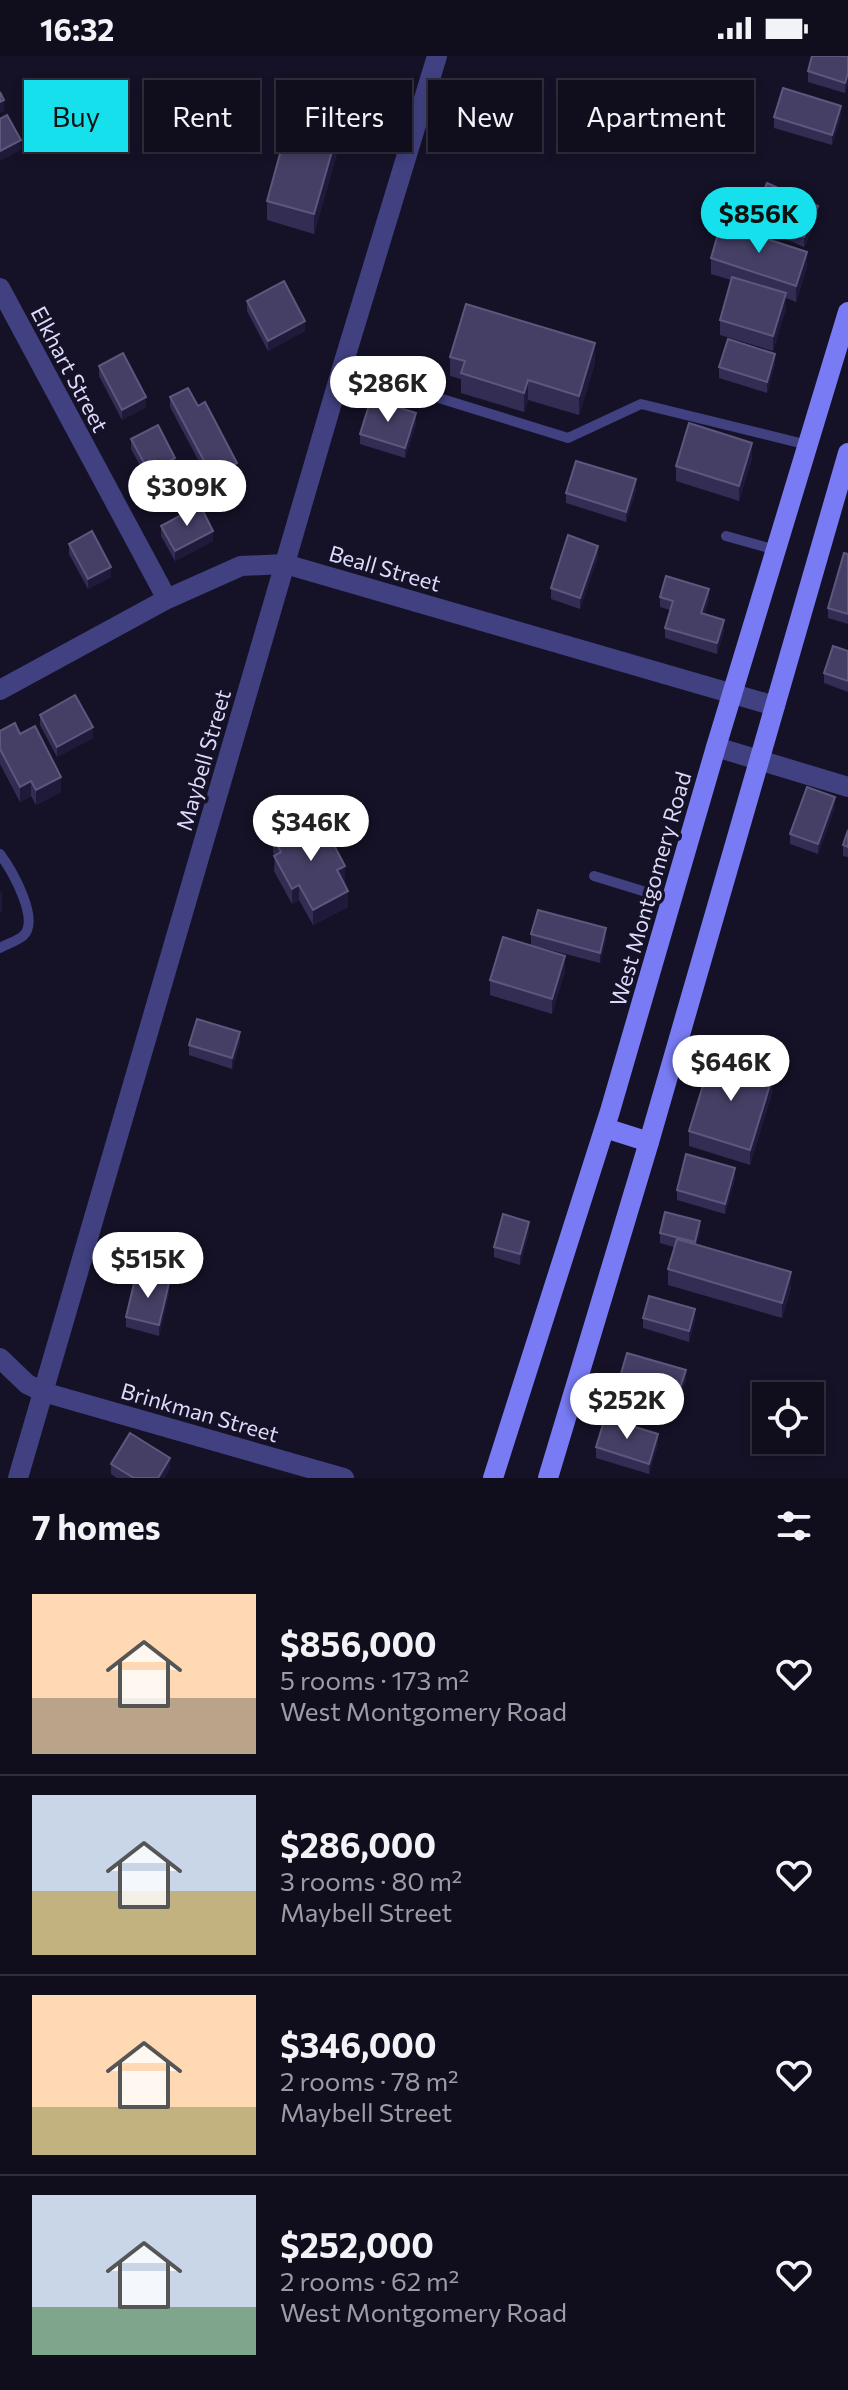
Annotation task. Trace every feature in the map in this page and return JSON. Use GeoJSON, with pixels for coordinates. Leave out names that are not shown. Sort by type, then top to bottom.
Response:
{"type":"FeatureCollection","features":[{"type":"Feature","properties":{"kind":"main road","name":"West Montgomery Road"},"geometry":{"type":"LineString","coordinates":[[493,1478],[605,1128],[808,445],[841,361],[848,312]]}},
{"type":"Feature","properties":{"kind":"main road"},"geometry":{"type":"LineString","coordinates":[[548,1478],[649,1142],[848,453]]}},
{"type":"Feature","properties":{"kind":"main road"},"geometry":{"type":"LineString","coordinates":[[605,1128],[649,1142]]}},
{"type":"Feature","properties":{"kind":"street","name":"Maybell Street"},"geometry":{"type":"LineString","coordinates":[[18,1478],[342,368],[437,56]]}},
{"type":"Feature","properties":{"kind":"street","name":"Elkhart Street"},"geometry":{"type":"LineString","coordinates":[[0,288],[167,599]]}},
{"type":"Feature","properties":{"kind":"street","name":"Beall Street"},"geometry":{"type":"LineString","coordinates":[[0,690],[167,599],[241,566],[285,564],[775,706]]}},
{"type":"Feature","properties":{"kind":"street"},"geometry":{"type":"LineString","coordinates":[[716,747],[848,787]]}},
{"type":"Feature","properties":{"kind":"street"},"geometry":{"type":"LineString","coordinates":[[0,1358],[27,1384],[43,1392]]}},
{"type":"Feature","properties":{"kind":"street","name":"Brinkman Street"},"geometry":{"type":"LineString","coordinates":[[43,1392],[344,1478]]}},
{"type":"Feature","properties":{"kind":"lane"},"geometry":{"type":"LineString","coordinates":[[342,368],[568,438],[641,404],[808,445]]}},
{"type":"Feature","properties":{"kind":"lane"},"geometry":{"type":"LineString","coordinates":[[726,536],[776,550]]}},
{"type":"Feature","properties":{"kind":"lane"},"geometry":{"type":"LineString","coordinates":[[0,854],[21,892],[29,926],[24,935],[0,948]]}},
{"type":"Feature","properties":{"kind":"lane"},"geometry":{"type":"LineString","coordinates":[[594,876],[672,900]]}},
{"type":"Feature","properties":{"kind":"building"},"geometry":{"type":"Polygon","coordinates":[[[812,56],[848,56],[845,83],[808,71],[812,56]]]}},
{"type":"Feature","properties":{"kind":"building"},"geometry":{"type":"Polygon","coordinates":[[[783,88],[841,106],[832,135],[774,117],[783,88]]]}},
{"type":"Feature","properties":{"kind":"building"},"geometry":{"type":"Polygon","coordinates":[[[7,115],[21,140],[0,151],[0,119],[7,115]]]}},
{"type":"Feature","properties":{"kind":"building"},"geometry":{"type":"Polygon","coordinates":[[[280,152],[332,152],[314,214],[267,201],[280,152]]]}},
{"type":"Feature","properties":{"kind":"building"},"geometry":{"type":"Polygon","coordinates":[[[767,183],[818,206],[804,237],[754,214],[767,183]]]}},
{"type":"Feature","properties":{"kind":"building"},"geometry":{"type":"Polygon","coordinates":[[[721,224],[807,252],[796,286],[711,258],[721,224]]]}},
{"type":"Feature","properties":{"kind":"building"},"geometry":{"type":"Polygon","coordinates":[[[732,277],[786,293],[773,336],[720,320],[732,277]]]}},
{"type":"Feature","properties":{"kind":"building"},"geometry":{"type":"Polygon","coordinates":[[[284,281],[305,321],[268,341],[247,301],[284,281]]]}},
{"type":"Feature","properties":{"kind":"building"},"geometry":{"type":"Polygon","coordinates":[[[466,304],[595,343],[579,396],[528,380],[524,393],[461,373],[465,361],[450,357],[466,304]]]}},
{"type":"Feature","properties":{"kind":"building"},"geometry":{"type":"Polygon","coordinates":[[[728,339],[775,354],[767,382],[719,367],[728,339]]]}},
{"type":"Feature","properties":{"kind":"building"},"geometry":{"type":"Polygon","coordinates":[[[123,353],[146,397],[122,410],[99,366],[123,353]]]}},
{"type":"Feature","properties":{"kind":"building"},"geometry":{"type":"Polygon","coordinates":[[[188,388],[198,406],[205,402],[237,463],[212,476],[170,397],[188,388]]]}},
{"type":"Feature","properties":{"kind":"building"},"geometry":{"type":"Polygon","coordinates":[[[371,399],[416,413],[405,448],[360,434],[371,399]]]}},
{"type":"Feature","properties":{"kind":"building"},"geometry":{"type":"Polygon","coordinates":[[[689,423],[752,443],[739,486],[676,466],[689,423]]]}},
{"type":"Feature","properties":{"kind":"building"},"geometry":{"type":"Polygon","coordinates":[[[158,425],[175,458],[149,472],[131,439],[158,425]]]}},
{"type":"Feature","properties":{"kind":"building"},"geometry":{"type":"Polygon","coordinates":[[[576,461],[636,479],[626,512],[566,493],[576,461]]]}},
{"type":"Feature","properties":{"kind":"building"},"geometry":{"type":"Polygon","coordinates":[[[200,505],[213,531],[175,551],[161,526],[200,505]]]}},
{"type":"Feature","properties":{"kind":"building"},"geometry":{"type":"Polygon","coordinates":[[[92,531],[111,567],[88,579],[69,544],[92,531]]]}},
{"type":"Feature","properties":{"kind":"building"},"geometry":{"type":"Polygon","coordinates":[[[568,535],[598,546],[580,598],[551,588],[568,535]]]}},
{"type":"Feature","properties":{"kind":"building"},"geometry":{"type":"Polygon","coordinates":[[[844,553],[848,554],[848,614],[828,608],[844,553]]]}},
{"type":"Feature","properties":{"kind":"building"},"geometry":{"type":"Polygon","coordinates":[[[666,576],[709,589],[701,613],[724,620],[717,643],[665,628],[673,601],[660,597],[666,576]]]}},
{"type":"Feature","properties":{"kind":"building"},"geometry":{"type":"Polygon","coordinates":[[[833,646],[848,651],[848,681],[824,673],[833,646]]]}},
{"type":"Feature","properties":{"kind":"building"},"geometry":{"type":"Polygon","coordinates":[[[75,695],[93,727],[57,747],[40,715],[75,695]]]}},
{"type":"Feature","properties":{"kind":"building"},"geometry":{"type":"Polygon","coordinates":[[[15,723],[20,734],[35,726],[61,777],[36,790],[31,781],[20,787],[0,749],[0,731],[15,723]]]}},
{"type":"Feature","properties":{"kind":"building"},"geometry":{"type":"Polygon","coordinates":[[[807,787],[835,797],[818,844],[790,834],[807,787]]]}},
{"type":"Feature","properties":{"kind":"building"},"geometry":{"type":"Polygon","coordinates":[[[308,818],[316,833],[325,828],[345,866],[337,870],[348,891],[313,910],[299,885],[292,889],[274,856],[281,852],[273,837],[308,818]]]}},
{"type":"Feature","properties":{"kind":"building"},"geometry":{"type":"Polygon","coordinates":[[[848,830],[848,847],[843,845],[848,830]]]}},
{"type":"Feature","properties":{"kind":"building"},"geometry":{"type":"Polygon","coordinates":[[[538,910],[606,928],[600,953],[531,934],[538,910]]]}},
{"type":"Feature","properties":{"kind":"building"},"geometry":{"type":"Polygon","coordinates":[[[503,937],[565,956],[552,999],[490,980],[503,937]]]}},
{"type":"Feature","properties":{"kind":"building"},"geometry":{"type":"Polygon","coordinates":[[[197,1019],[240,1032],[232,1058],[189,1045],[197,1019]]]}},
{"type":"Feature","properties":{"kind":"building"},"geometry":{"type":"Polygon","coordinates":[[[712,1056],[773,1075],[750,1150],[689,1131],[712,1056]]]}},
{"type":"Feature","properties":{"kind":"building"},"geometry":{"type":"Polygon","coordinates":[[[686,1154],[735,1168],[725,1204],[677,1190],[686,1154]]]}},
{"type":"Feature","properties":{"kind":"building"},"geometry":{"type":"Polygon","coordinates":[[[665,1212],[700,1221],[695,1242],[660,1233],[665,1212]]]}},
{"type":"Feature","properties":{"kind":"building"},"geometry":{"type":"Polygon","coordinates":[[[503,1214],[529,1222],[520,1254],[494,1247],[503,1214]]]}},
{"type":"Feature","properties":{"kind":"building"},"geometry":{"type":"Polygon","coordinates":[[[677,1239],[791,1272],[782,1303],[668,1269],[677,1239]]]}},
{"type":"Feature","properties":{"kind":"building"},"geometry":{"type":"Polygon","coordinates":[[[136,1275],[169,1283],[159,1325],[126,1317],[136,1275]]]}},
{"type":"Feature","properties":{"kind":"building"},"geometry":{"type":"Polygon","coordinates":[[[649,1296],[695,1309],[689,1331],[643,1318],[649,1296]]]}},
{"type":"Feature","properties":{"kind":"building"},"geometry":{"type":"Polygon","coordinates":[[[627,1353],[686,1370],[678,1394],[620,1377],[627,1353]]]}},
{"type":"Feature","properties":{"kind":"building"},"geometry":{"type":"Polygon","coordinates":[[[605,1418],[658,1434],[649,1464],[596,1447],[605,1418]]]}},
{"type":"Feature","properties":{"kind":"building"},"geometry":{"type":"Polygon","coordinates":[[[130,1433],[170,1458],[158,1478],[134,1478],[111,1464],[130,1433]]]}}]}
